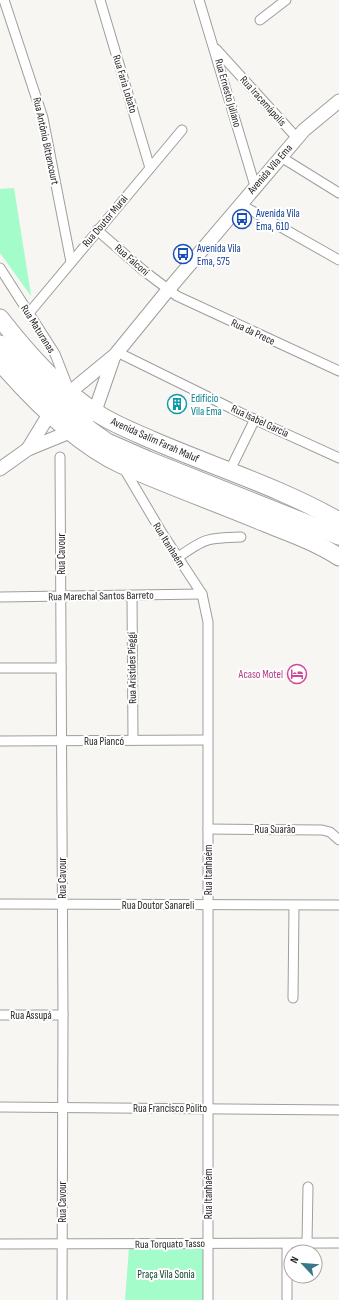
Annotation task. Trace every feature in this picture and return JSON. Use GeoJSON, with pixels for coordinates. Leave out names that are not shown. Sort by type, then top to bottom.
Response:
{"type":"FeatureCollection","features":[{"type":"Feature","properties":{"kind":"highway","name":"Avenida Salim Farah Maluf"},"geometry":{"type":"LineString","coordinates":[[0,318],[39,364],[60,403]]}},
{"type":"Feature","properties":{"kind":"highway"},"geometry":{"type":"LineString","coordinates":[[0,344],[30,378],[60,403],[77,427],[101,452],[121,464],[295,535],[326,549],[339,557]]}},
{"type":"Feature","properties":{"kind":"highway","name":"Avenida Salim Farah Maluf"},"geometry":{"type":"LineString","coordinates":[[0,362],[23,388],[60,403],[95,411],[127,429],[317,508],[339,521]]}},
{"type":"Feature","properties":{"kind":"highway"},"geometry":{"type":"LineString","coordinates":[[77,427],[148,460],[339,536]]}},
{"type":"Feature","properties":{"kind":"highway"},"geometry":{"type":"LineString","coordinates":[[317,508],[339,512]]}},
{"type":"Feature","properties":{"kind":"main road","name":"Avenida Vila Ema"},"geometry":{"type":"LineString","coordinates":[[28,449],[60,403],[116,353],[255,186],[304,130],[339,101]]}},
{"type":"Feature","properties":{"kind":"main road","name":"Avenida Vila Ema"},"geometry":{"type":"LineString","coordinates":[[0,468],[28,449],[77,427],[95,411],[116,353]]}},
{"type":"Feature","properties":{"kind":"street","name":"Rua Antônio Bittencourt"},"geometry":{"type":"LineString","coordinates":[[4,0],[43,118],[71,262]]}},
{"type":"Feature","properties":{"kind":"street","name":"Rua Faria Lobato"},"geometry":{"type":"LineString","coordinates":[[100,0],[150,168]]}},
{"type":"Feature","properties":{"kind":"street","name":"Rua Ernesto Juliano"},"geometry":{"type":"LineString","coordinates":[[199,0],[255,186]]}},
{"type":"Feature","properties":{"kind":"street"},"geometry":{"type":"LineString","coordinates":[[260,20],[286,0]]}},
{"type":"Feature","properties":{"kind":"street","name":"Rua Iracemápolis"},"geometry":{"type":"LineString","coordinates":[[214,47],[297,138]]}},
{"type":"Feature","properties":{"kind":"street","name":"Rua Doutor Murai"},"geometry":{"type":"LineString","coordinates":[[29,313],[182,130]]}},
{"type":"Feature","properties":{"kind":"street"},"geometry":{"type":"LineString","coordinates":[[281,157],[339,193]]}},
{"type":"Feature","properties":{"kind":"street"},"geometry":{"type":"LineString","coordinates":[[240,204],[339,260]]}},
{"type":"Feature","properties":{"kind":"street","name":"Rua Falconi"},"geometry":{"type":"LineString","coordinates":[[97,230],[168,290]]}},
{"type":"Feature","properties":{"kind":"street","name":"Rua Maturanas"},"geometry":{"type":"LineString","coordinates":[[0,268],[54,354],[60,403]]}},
{"type":"Feature","properties":{"kind":"street","name":"Rua da Prece"},"geometry":{"type":"LineString","coordinates":[[168,290],[186,301],[339,371]]}},
{"type":"Feature","properties":{"kind":"street","name":"Rua Isabel Garcia"},"geometry":{"type":"LineString","coordinates":[[116,353],[339,458]]}},
{"type":"Feature","properties":{"kind":"street"},"geometry":{"type":"LineString","coordinates":[[229,472],[254,419]]}},
{"type":"Feature","properties":{"kind":"street","name":"Rua Cavour"},"geometry":{"type":"LineString","coordinates":[[60,456],[63,1015],[62,1300]]}},
{"type":"Feature","properties":{"kind":"street","name":"Rua Itanhaém"},"geometry":{"type":"LineString","coordinates":[[121,464],[177,558],[202,594],[208,622],[208,1300]]}},
{"type":"Feature","properties":{"kind":"street"},"geometry":{"type":"LineString","coordinates":[[177,558],[203,540],[217,538],[241,538]]}},
{"type":"Feature","properties":{"kind":"street","name":"Rua Marechal Santos Barreto"},"geometry":{"type":"LineString","coordinates":[[0,597],[202,594]]}},
{"type":"Feature","properties":{"kind":"street","name":"Rua Aristides Pieggi"},"geometry":{"type":"LineString","coordinates":[[132,596],[133,740]]}},
{"type":"Feature","properties":{"kind":"street"},"geometry":{"type":"LineString","coordinates":[[0,668],[61,668]]}},
{"type":"Feature","properties":{"kind":"street","name":"Rua Piancó"},"geometry":{"type":"LineString","coordinates":[[0,741],[207,740]]}},
{"type":"Feature","properties":{"kind":"street","name":"Rua Suarão"},"geometry":{"type":"LineString","coordinates":[[208,829],[322,830],[330,832],[339,840]]}},
{"type":"Feature","properties":{"kind":"street","name":"Rua Doutor Sanareli"},"geometry":{"type":"LineString","coordinates":[[0,904],[339,905]]}},
{"type":"Feature","properties":{"kind":"street"},"geometry":{"type":"LineString","coordinates":[[293,998],[294,906]]}},
{"type":"Feature","properties":{"kind":"street","name":"Rua Assupá"},"geometry":{"type":"LineString","coordinates":[[0,1015],[63,1015]]}},
{"type":"Feature","properties":{"kind":"street","name":"Rua Francisco Polito"},"geometry":{"type":"LineString","coordinates":[[0,1107],[339,1110]]}},
{"type":"Feature","properties":{"kind":"street"},"geometry":{"type":"LineString","coordinates":[[307,1243],[308,1187]]}},
{"type":"Feature","properties":{"kind":"street","name":"Rua Torquato Tasso"},"geometry":{"type":"LineString","coordinates":[[287,1244],[339,1243]]}},
{"type":"Feature","properties":{"kind":"street","name":"Rua Torquato Tasso"},"geometry":{"type":"LineString","coordinates":[[0,1244],[283,1244]]}},
{"type":"Feature","properties":{"kind":"street"},"geometry":{"type":"LineString","coordinates":[[287,1284],[287,1298]]}},
{"type":"Feature","properties":{"kind":"green space"},"geometry":{"type":"Polygon","coordinates":[[[14,188],[31,296],[0,253],[0,189],[14,188]]]}},
{"type":"Feature","properties":{"kind":"green space","name":"Praça Vila Sonia"},"geometry":{"type":"Polygon","coordinates":[[[129,1248],[208,1248],[208,1300],[125,1300],[129,1248]]]}},
{"type":"Feature","properties":{"kind":"place","name":"Avenida Vila Ema, 610"},"geometry":{"type":"Point","coordinates":[242,219]}},
{"type":"Feature","properties":{"kind":"place","name":"Avenida Vila Ema, 575"},"geometry":{"type":"Point","coordinates":[183,254]}},
{"type":"Feature","properties":{"kind":"place","name":"Edifício Vila Ema"},"geometry":{"type":"Point","coordinates":[177,404]}},
{"type":"Feature","properties":{"kind":"place","name":"Acaso Motel"},"geometry":{"type":"Point","coordinates":[297,674]}}]}
